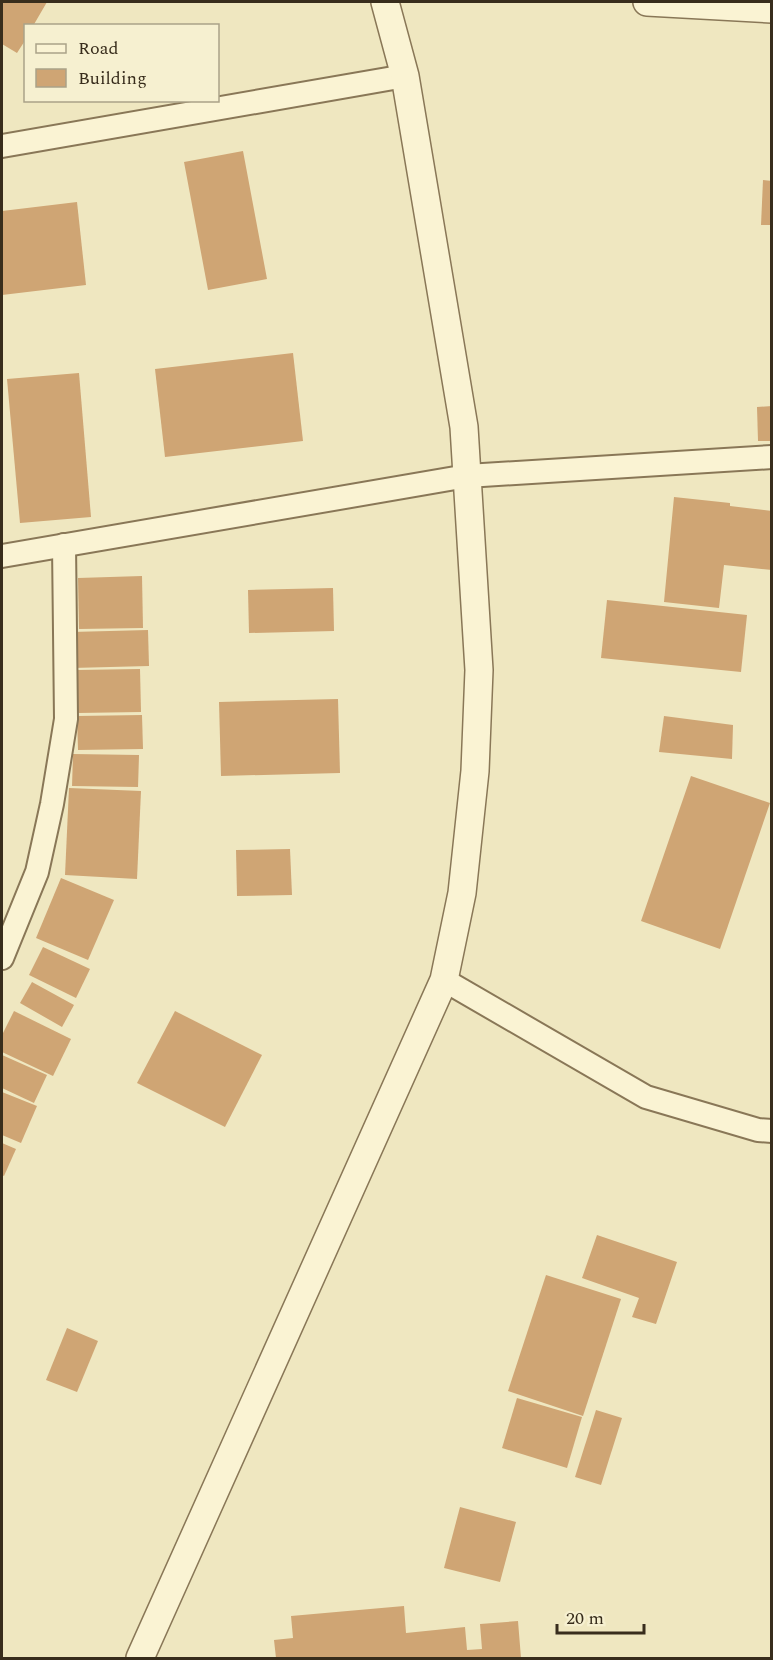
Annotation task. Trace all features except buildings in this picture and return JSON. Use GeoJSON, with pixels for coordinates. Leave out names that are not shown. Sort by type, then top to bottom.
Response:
{"type":"FeatureCollection","features":[{"type":"Feature","properties":{"kind":"street"},"geometry":{"type":"LineString","coordinates":[[140,1659],[444,980],[462,894],[475,771],[478,670],[464,427],[405,76],[385,2]]}},
{"type":"Feature","properties":{"kind":"street"},"geometry":{"type":"LineString","coordinates":[[647,2],[771,9]]}},
{"type":"Feature","properties":{"kind":"street"},"geometry":{"type":"LineString","coordinates":[[2,146],[405,76]]}},
{"type":"Feature","properties":{"kind":"street"},"geometry":{"type":"LineString","coordinates":[[2,556],[466,476],[771,458]]}},
{"type":"Feature","properties":{"kind":"street"},"geometry":{"type":"LineString","coordinates":[[2,958],[37,872],[52,804],[66,719],[64,545]]}},
{"type":"Feature","properties":{"kind":"street"},"geometry":{"type":"LineString","coordinates":[[444,980],[646,1097],[758,1130],[771,1131]]}}]}
